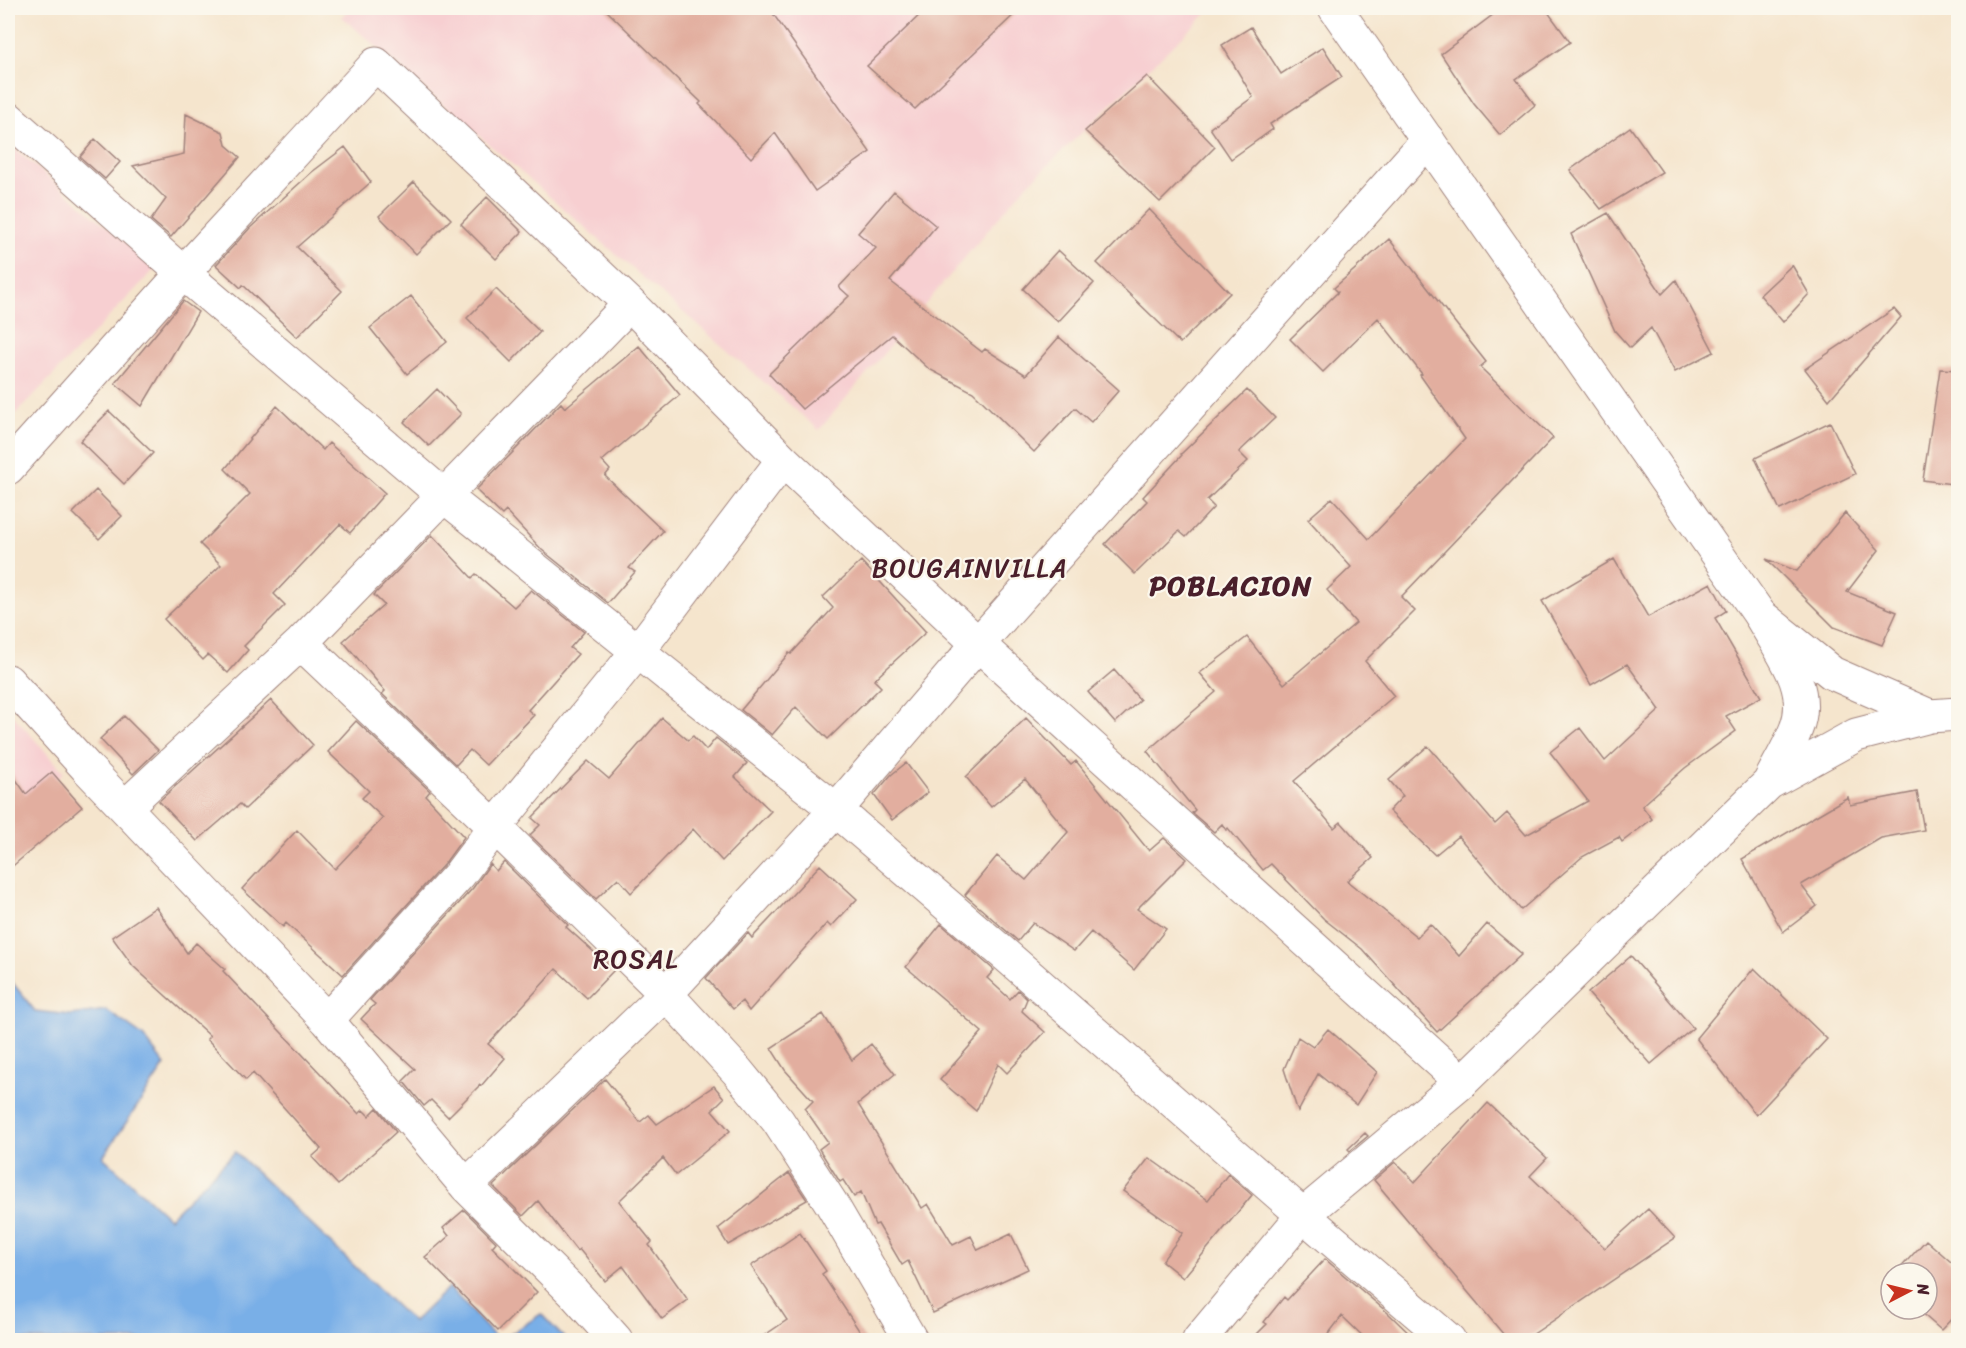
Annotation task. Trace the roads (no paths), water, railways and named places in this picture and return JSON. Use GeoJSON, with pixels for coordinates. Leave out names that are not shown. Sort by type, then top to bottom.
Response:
{"type":"FeatureCollection","features":[{"type":"Feature","properties":{"kind":"street"},"geometry":{"type":"LineString","coordinates":[[1335,8],[1760,615],[1797,680],[1802,703],[1797,727],[1769,783]]}},
{"type":"Feature","properties":{"kind":"street"},"geometry":{"type":"LineString","coordinates":[[8,468],[183,273],[376,64],[630,304],[783,460],[978,644],[1462,1082]]}},
{"type":"Feature","properties":{"kind":"street"},"geometry":{"type":"LineString","coordinates":[[8,118],[183,273],[444,496],[836,810],[1010,958],[1449,1341]]}},
{"type":"Feature","properties":{"kind":"street"},"geometry":{"type":"LineString","coordinates":[[466,1186],[666,994],[836,810],[978,644],[1428,140]]}},
{"type":"Feature","properties":{"kind":"street"},"geometry":{"type":"LineString","coordinates":[[125,807],[301,643],[630,304]]}},
{"type":"Feature","properties":{"kind":"street"},"geometry":{"type":"LineString","coordinates":[[327,1020],[459,875],[495,827],[638,651],[783,460]]}},
{"type":"Feature","properties":{"kind":"street"},"geometry":{"type":"LineString","coordinates":[[1760,615],[1832,673],[1944,715]]}},
{"type":"Feature","properties":{"kind":"street"},"geometry":{"type":"LineString","coordinates":[[301,643],[495,827],[666,994],[737,1071],[778,1121],[831,1203],[911,1341]]}},
{"type":"Feature","properties":{"kind":"street"},"geometry":{"type":"LineString","coordinates":[[8,681],[327,1020],[466,1186],[573,1292],[616,1341]]}},
{"type":"Feature","properties":{"kind":"street"},"geometry":{"type":"LineString","coordinates":[[1199,1341],[1303,1215],[1462,1082],[1769,783],[1856,735],[1944,715]]}},
{"type":"Feature","properties":{"kind":"water"},"geometry":{"type":"Polygon","coordinates":[[[8,977],[35,1011],[71,1015],[106,1010],[143,1036],[165,1065],[103,1157],[169,1218],[235,1152],[413,1322],[449,1287],[498,1340],[8,1340],[8,977]]]}},
{"type":"Feature","properties":{"kind":"water"},"geometry":{"type":"Polygon","coordinates":[[[541,1314],[566,1340],[502,1340],[541,1314]]]}},
{"type":"Feature","properties":{"kind":"district","name":"BOUGAINVILLA"},"geometry":{"type":"Point","coordinates":[970,568]}},
{"type":"Feature","properties":{"kind":"district","name":"POBLACION"},"geometry":{"type":"Point","coordinates":[1231,585]}},
{"type":"Feature","properties":{"kind":"district","name":"ROSAL"},"geometry":{"type":"Point","coordinates":[636,959]}}]}
